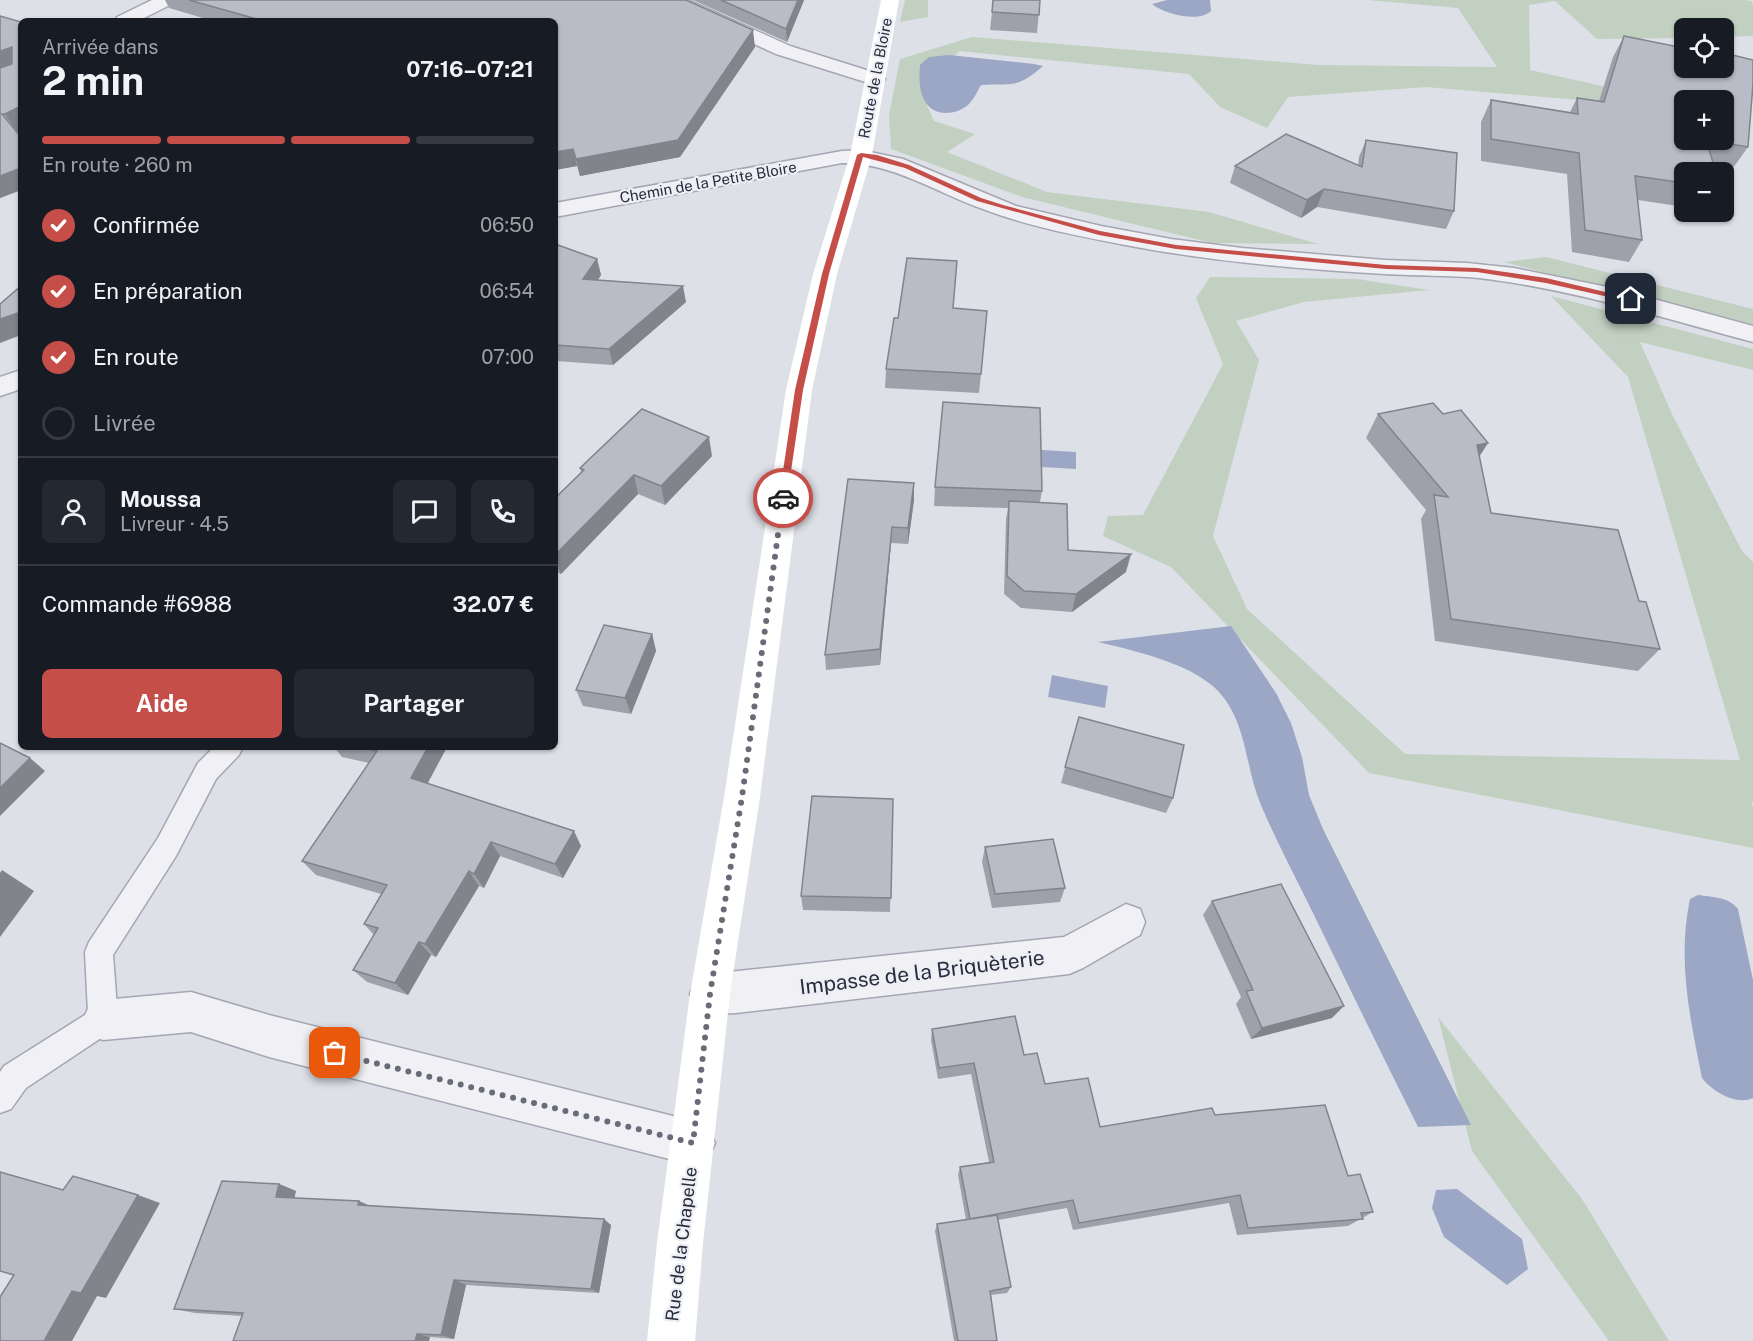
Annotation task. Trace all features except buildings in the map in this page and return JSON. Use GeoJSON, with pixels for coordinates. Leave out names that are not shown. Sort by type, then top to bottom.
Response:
{"type":"FeatureCollection","features":[{"type":"Feature","properties":{"kind":"street"},"geometry":{"type":"LineString","coordinates":[[130,18],[166,0]]}},
{"type":"Feature","properties":{"kind":"street"},"geometry":{"type":"LineString","coordinates":[[673,0],[783,50],[875,79]]}},
{"type":"Feature","properties":{"kind":"street","name":"Route de la Bloire"},"geometry":{"type":"LineString","coordinates":[[861,155],[890,0]]}},
{"type":"Feature","properties":{"kind":"street","name":"Chemin de la Petite Bloire"},"geometry":{"type":"LineString","coordinates":[[558,209],[861,155],[907,166],[990,203],[1099,233],[1176,247],[1386,267],[1477,270],[1546,280],[1611,294],[1753,334]]}},
{"type":"Feature","properties":{"kind":"street","name":"Rue de la Chapelle"},"geometry":{"type":"LineString","coordinates":[[670,1341],[710,994],[742,797],[799,390],[825,274],[861,155]]}},
{"type":"Feature","properties":{"kind":"street"},"geometry":{"type":"LineString","coordinates":[[0,387],[18,380]]}},
{"type":"Feature","properties":{"kind":"street","name":"Impasse de la Briquèterie"},"geometry":{"type":"LineString","coordinates":[[710,994],[736,993],[1069,954],[1126,922]]}},
{"type":"Feature","properties":{"kind":"street"},"geometry":{"type":"LineString","coordinates":[[103,1020],[191,1012],[280,1038],[693,1143]]}},
{"type":"Feature","properties":{"kind":"lane"},"geometry":{"type":"LineString","coordinates":[[0,1098],[15,1077],[103,1020],[99,952],[166,848],[207,771],[227,750]]}},
{"type":"Feature","properties":{"kind":"green space"},"geometry":{"type":"Polygon","coordinates":[[[905,0],[928,0],[928,17],[900,22],[905,0]]]}},
{"type":"Feature","properties":{"kind":"green space"},"geometry":{"type":"Polygon","coordinates":[[[1368,0],[1745,0],[1751,1],[1753,5],[1753,36],[1734,37],[1734,18],[1674,18],[1674,38],[1597,39],[1555,1],[1529,5],[1530,70],[1629,92],[1638,105],[1426,87],[1288,97],[1267,128],[1220,107],[1189,74],[959,51],[922,95],[934,121],[975,134],[947,152],[1047,192],[1209,212],[1318,244],[1212,243],[1022,197],[891,149],[889,115],[900,59],[972,37],[1318,65],[1497,67],[1458,8],[1368,0]]]}},
{"type":"Feature","properties":{"kind":"green space"},"geometry":{"type":"Polygon","coordinates":[[[1546,257],[1753,309],[1753,326],[1504,262],[1546,257]]]}},
{"type":"Feature","properties":{"kind":"green space"},"geometry":{"type":"Polygon","coordinates":[[[1210,277],[1357,279],[1429,290],[1304,302],[1236,321],[1259,360],[1213,536],[1247,609],[1405,754],[1740,760],[1628,377],[1551,296],[1753,349],[1753,370],[1640,342],[1672,414],[1742,551],[1753,562],[1753,804],[1751,798],[1753,848],[1369,773],[1171,567],[1103,536],[1108,516],[1143,515],[1223,364],[1196,298],[1210,277]]]}},
{"type":"Feature","properties":{"kind":"green space"},"geometry":{"type":"Polygon","coordinates":[[[1438,1017],[1582,1199],[1669,1341],[1609,1341],[1472,1151],[1438,1017]]]}},
{"type":"Feature","properties":{"kind":"water"},"geometry":{"type":"Polygon","coordinates":[[[1167,0],[1210,0],[1211,11],[1206,15],[1190,17],[1173,14],[1152,4],[1167,0]]]}},
{"type":"Feature","properties":{"kind":"water"},"geometry":{"type":"Polygon","coordinates":[[[949,55],[1043,66],[1020,82],[981,85],[968,105],[958,111],[946,113],[931,108],[926,103],[920,89],[919,73],[920,65],[929,57],[949,55]]]}},
{"type":"Feature","properties":{"kind":"water"},"geometry":{"type":"Polygon","coordinates":[[[1025,449],[1076,452],[1076,469],[1025,466],[1025,449]]]}},
{"type":"Feature","properties":{"kind":"water"},"geometry":{"type":"Polygon","coordinates":[[[1231,626],[1276,693],[1291,723],[1302,757],[1309,795],[1323,829],[1471,1125],[1418,1127],[1279,845],[1255,790],[1240,729],[1226,701],[1203,679],[1175,664],[1098,642],[1231,626]]]}},
{"type":"Feature","properties":{"kind":"water"},"geometry":{"type":"Polygon","coordinates":[[[1052,675],[1108,686],[1105,708],[1048,697],[1052,675]]]}},
{"type":"Feature","properties":{"kind":"water"},"geometry":{"type":"Polygon","coordinates":[[[1698,895],[1725,900],[1738,909],[1753,980],[1753,1098],[1746,1100],[1725,1096],[1702,1078],[1685,967],[1686,922],[1690,899],[1698,895]]]}},
{"type":"Feature","properties":{"kind":"water"},"geometry":{"type":"Polygon","coordinates":[[[1457,1189],[1522,1239],[1528,1269],[1507,1285],[1444,1237],[1432,1208],[1436,1190],[1457,1189]]]}},
{"type":"Feature","properties":{"kind":"way so far"},"geometry":{"type":"LineString","coordinates":[[335,1053],[693,1143],[710,994],[742,797],[783,498]]}},
{"type":"Feature","properties":{"kind":"route"},"geometry":{"type":"LineString","coordinates":[[783,498],[799,390],[825,274],[861,155],[907,166],[979,200],[1023,214],[1099,233],[1176,247],[1386,267],[1477,270],[1546,280],[1631,299]]}}]}
